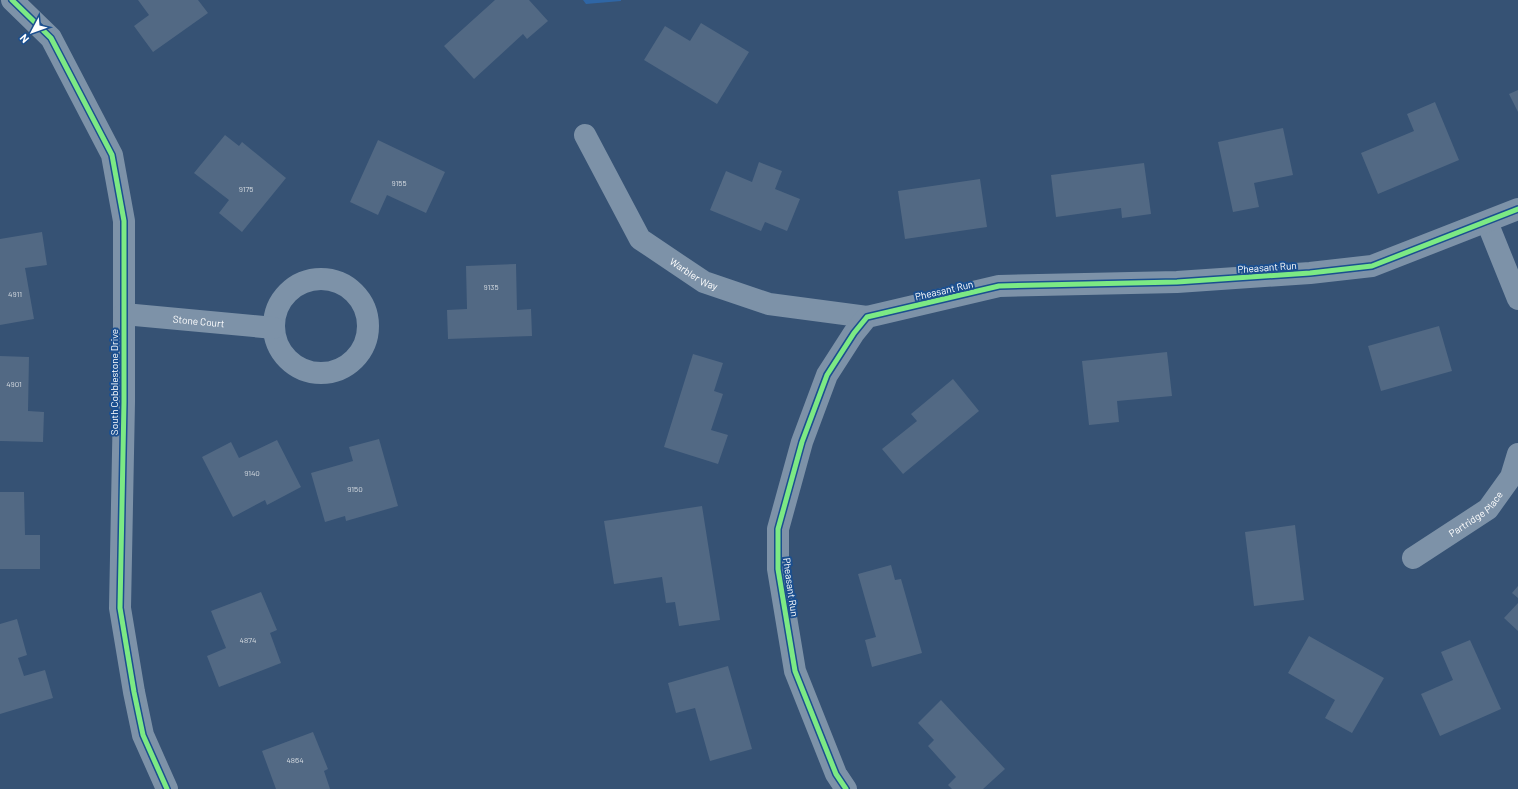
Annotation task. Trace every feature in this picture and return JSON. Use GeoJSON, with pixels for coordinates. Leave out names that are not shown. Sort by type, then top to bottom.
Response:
{"type":"FeatureCollection","features":[{"type":"Feature","properties":{"kind":"street","name":"South Cobblestone Drive"},"geometry":{"type":"LineString","coordinates":[[12,0],[52,38],[112,155],[124,221],[120,608],[142,735],[168,789]]}},
{"type":"Feature","properties":{"kind":"street","name":"Warbler Way"},"geometry":{"type":"LineString","coordinates":[[585,135],[640,239],[704,282],[769,304],[867,318]]}},
{"type":"Feature","properties":{"kind":"street","name":"Pheasant Run"},"geometry":{"type":"LineString","coordinates":[[846,789],[836,774],[795,671],[778,569],[778,529],[802,442],[826,375],[854,334],[867,318],[999,286],[1177,282],[1310,273],[1372,266],[1518,209]]}},
{"type":"Feature","properties":{"kind":"street"},"geometry":{"type":"LineString","coordinates":[[1487,222],[1518,299]]}},
{"type":"Feature","properties":{"kind":"street"},"geometry":{"type":"LineString","coordinates":[[323,278],[339,282],[352,290],[362,303],[368,318],[368,333],[362,348],[353,360],[341,369],[326,373],[310,372],[296,366],[285,356],[277,343],[274,328],[276,312],[282,298],[294,287],[308,280],[323,278]]}},
{"type":"Feature","properties":{"kind":"street","name":"Stone Court"},"geometry":{"type":"LineString","coordinates":[[124,314],[274,328]]}},
{"type":"Feature","properties":{"kind":"street","name":"Partridge Place"},"geometry":{"type":"LineString","coordinates":[[1413,558],[1488,509],[1511,477],[1518,454]]}},
{"type":"Feature","properties":{"kind":"shaded area"},"geometry":{"type":"Polygon","coordinates":[[[583,0],[621,0],[621,1],[586,4],[583,0]]]}},
{"type":"Feature","properties":{"kind":"building"},"geometry":{"type":"Polygon","coordinates":[[[138,0],[198,0],[208,13],[153,52],[134,26],[149,15],[138,0]]]}},
{"type":"Feature","properties":{"kind":"building"},"geometry":{"type":"Polygon","coordinates":[[[495,0],[529,0],[548,21],[527,39],[523,34],[474,79],[444,46],[495,0]]]}},
{"type":"Feature","properties":{"kind":"building"},"geometry":{"type":"Polygon","coordinates":[[[701,23],[749,52],[717,104],[644,60],[665,26],[690,41],[701,23]]]}},
{"type":"Feature","properties":{"kind":"building"},"geometry":{"type":"Polygon","coordinates":[[[1518,90],[1518,112],[1509,94],[1518,90]]]}},
{"type":"Feature","properties":{"kind":"building"},"geometry":{"type":"Polygon","coordinates":[[[1435,102],[1459,160],[1378,194],[1361,153],[1414,131],[1407,114],[1435,102]]]}},
{"type":"Feature","properties":{"kind":"building"},"geometry":{"type":"Polygon","coordinates":[[[1283,128],[1293,175],[1254,183],[1259,207],[1233,212],[1218,142],[1283,128]]]}},
{"type":"Feature","properties":{"kind":"building"},"geometry":{"type":"Polygon","coordinates":[[[225,135],[239,146],[242,142],[286,178],[242,232],[219,213],[229,200],[194,173],[225,135]]]}},
{"type":"Feature","properties":{"kind":"building"},"geometry":{"type":"Polygon","coordinates":[[[378,140],[445,172],[426,213],[387,195],[378,215],[350,202],[378,140]]]}},
{"type":"Feature","properties":{"kind":"building"},"geometry":{"type":"Polygon","coordinates":[[[759,162],[782,171],[775,189],[800,199],[787,231],[765,222],[761,231],[710,210],[726,171],[752,182],[759,162]]]}},
{"type":"Feature","properties":{"kind":"building"},"geometry":{"type":"Polygon","coordinates":[[[1144,163],[1151,214],[1122,218],[1121,208],[1056,217],[1051,175],[1144,163]]]}},
{"type":"Feature","properties":{"kind":"building"},"geometry":{"type":"Polygon","coordinates":[[[980,179],[987,227],[905,239],[898,191],[980,179]]]}},
{"type":"Feature","properties":{"kind":"building"},"geometry":{"type":"Polygon","coordinates":[[[42,232],[47,265],[25,268],[34,319],[0,325],[0,239],[42,232]]]}},
{"type":"Feature","properties":{"kind":"building"},"geometry":{"type":"Polygon","coordinates":[[[516,264],[517,310],[531,309],[532,336],[448,339],[447,310],[467,309],[466,266],[516,264]]]}},
{"type":"Feature","properties":{"kind":"building"},"geometry":{"type":"Polygon","coordinates":[[[1439,326],[1452,371],[1381,391],[1368,346],[1439,326]]]}},
{"type":"Feature","properties":{"kind":"building"},"geometry":{"type":"Polygon","coordinates":[[[1167,352],[1172,396],[1117,401],[1119,422],[1089,425],[1082,361],[1167,352]]]}},
{"type":"Feature","properties":{"kind":"building"},"geometry":{"type":"Polygon","coordinates":[[[693,354],[723,363],[714,391],[723,394],[711,430],[728,435],[718,464],[664,447],[693,354]]]}},
{"type":"Feature","properties":{"kind":"building"},"geometry":{"type":"Polygon","coordinates":[[[0,356],[29,357],[28,411],[44,412],[43,442],[0,441],[0,356]]]}},
{"type":"Feature","properties":{"kind":"building"},"geometry":{"type":"Polygon","coordinates":[[[953,379],[979,411],[903,474],[882,449],[917,421],[911,414],[953,379]]]}},
{"type":"Feature","properties":{"kind":"building"},"geometry":{"type":"Polygon","coordinates":[[[379,439],[398,506],[346,521],[345,516],[325,522],[311,473],[353,461],[349,447],[379,439]]]}},
{"type":"Feature","properties":{"kind":"building"},"geometry":{"type":"Polygon","coordinates":[[[277,440],[301,487],[267,505],[265,500],[233,517],[202,457],[231,442],[239,458],[277,440]]]}},
{"type":"Feature","properties":{"kind":"building"},"geometry":{"type":"Polygon","coordinates":[[[0,492],[24,492],[25,535],[40,535],[40,569],[0,569],[0,492]]]}},
{"type":"Feature","properties":{"kind":"building"},"geometry":{"type":"Polygon","coordinates":[[[702,506],[720,620],[679,626],[675,602],[666,603],[662,577],[614,584],[604,521],[702,506]]]}},
{"type":"Feature","properties":{"kind":"building"},"geometry":{"type":"Polygon","coordinates":[[[1295,525],[1304,600],[1254,606],[1245,532],[1295,525]]]}},
{"type":"Feature","properties":{"kind":"building"},"geometry":{"type":"Polygon","coordinates":[[[891,565],[895,580],[901,579],[922,653],[872,667],[865,640],[876,637],[858,574],[891,565]]]}},
{"type":"Feature","properties":{"kind":"building"},"geometry":{"type":"Polygon","coordinates":[[[1518,586],[1518,598],[1512,593],[1518,586]]]}},
{"type":"Feature","properties":{"kind":"building"},"geometry":{"type":"Polygon","coordinates":[[[261,592],[277,630],[270,633],[281,663],[219,687],[207,656],[226,648],[211,611],[261,592]]]}},
{"type":"Feature","properties":{"kind":"building"},"geometry":{"type":"Polygon","coordinates":[[[1518,603],[1518,631],[1504,618],[1518,603]]]}},
{"type":"Feature","properties":{"kind":"building"},"geometry":{"type":"Polygon","coordinates":[[[17,619],[27,655],[18,658],[24,676],[45,670],[53,698],[0,714],[0,624],[17,619]]]}},
{"type":"Feature","properties":{"kind":"building"},"geometry":{"type":"Polygon","coordinates":[[[1309,636],[1384,678],[1352,733],[1325,718],[1335,700],[1288,673],[1309,636]]]}},
{"type":"Feature","properties":{"kind":"building"},"geometry":{"type":"Polygon","coordinates":[[[1470,640],[1501,709],[1440,736],[1421,694],[1453,680],[1441,652],[1470,640]]]}},
{"type":"Feature","properties":{"kind":"building"},"geometry":{"type":"Polygon","coordinates":[[[728,666],[752,749],[710,761],[695,708],[676,713],[668,683],[728,666]]]}},
{"type":"Feature","properties":{"kind":"building"},"geometry":{"type":"Polygon","coordinates":[[[941,700],[1005,769],[983,789],[952,789],[948,785],[956,777],[928,746],[934,740],[918,723],[941,700]]]}},
{"type":"Feature","properties":{"kind":"building"},"geometry":{"type":"Polygon","coordinates":[[[313,732],[328,769],[324,771],[330,789],[276,789],[262,751],[313,732]]]}},
{"type":"Feature","properties":{"kind":"cycle path"},"geometry":{"type":"LineString","coordinates":[[12,0],[51,38],[112,155],[124,221],[124,402],[120,608],[143,735],[167,789]]}},
{"type":"Feature","properties":{"kind":"cycle path"},"geometry":{"type":"LineString","coordinates":[[846,789],[836,774],[795,671],[778,569],[778,529],[802,442],[827,375],[854,333],[867,317],[999,286],[1177,282],[1310,273],[1372,266],[1518,209]]}}]}
